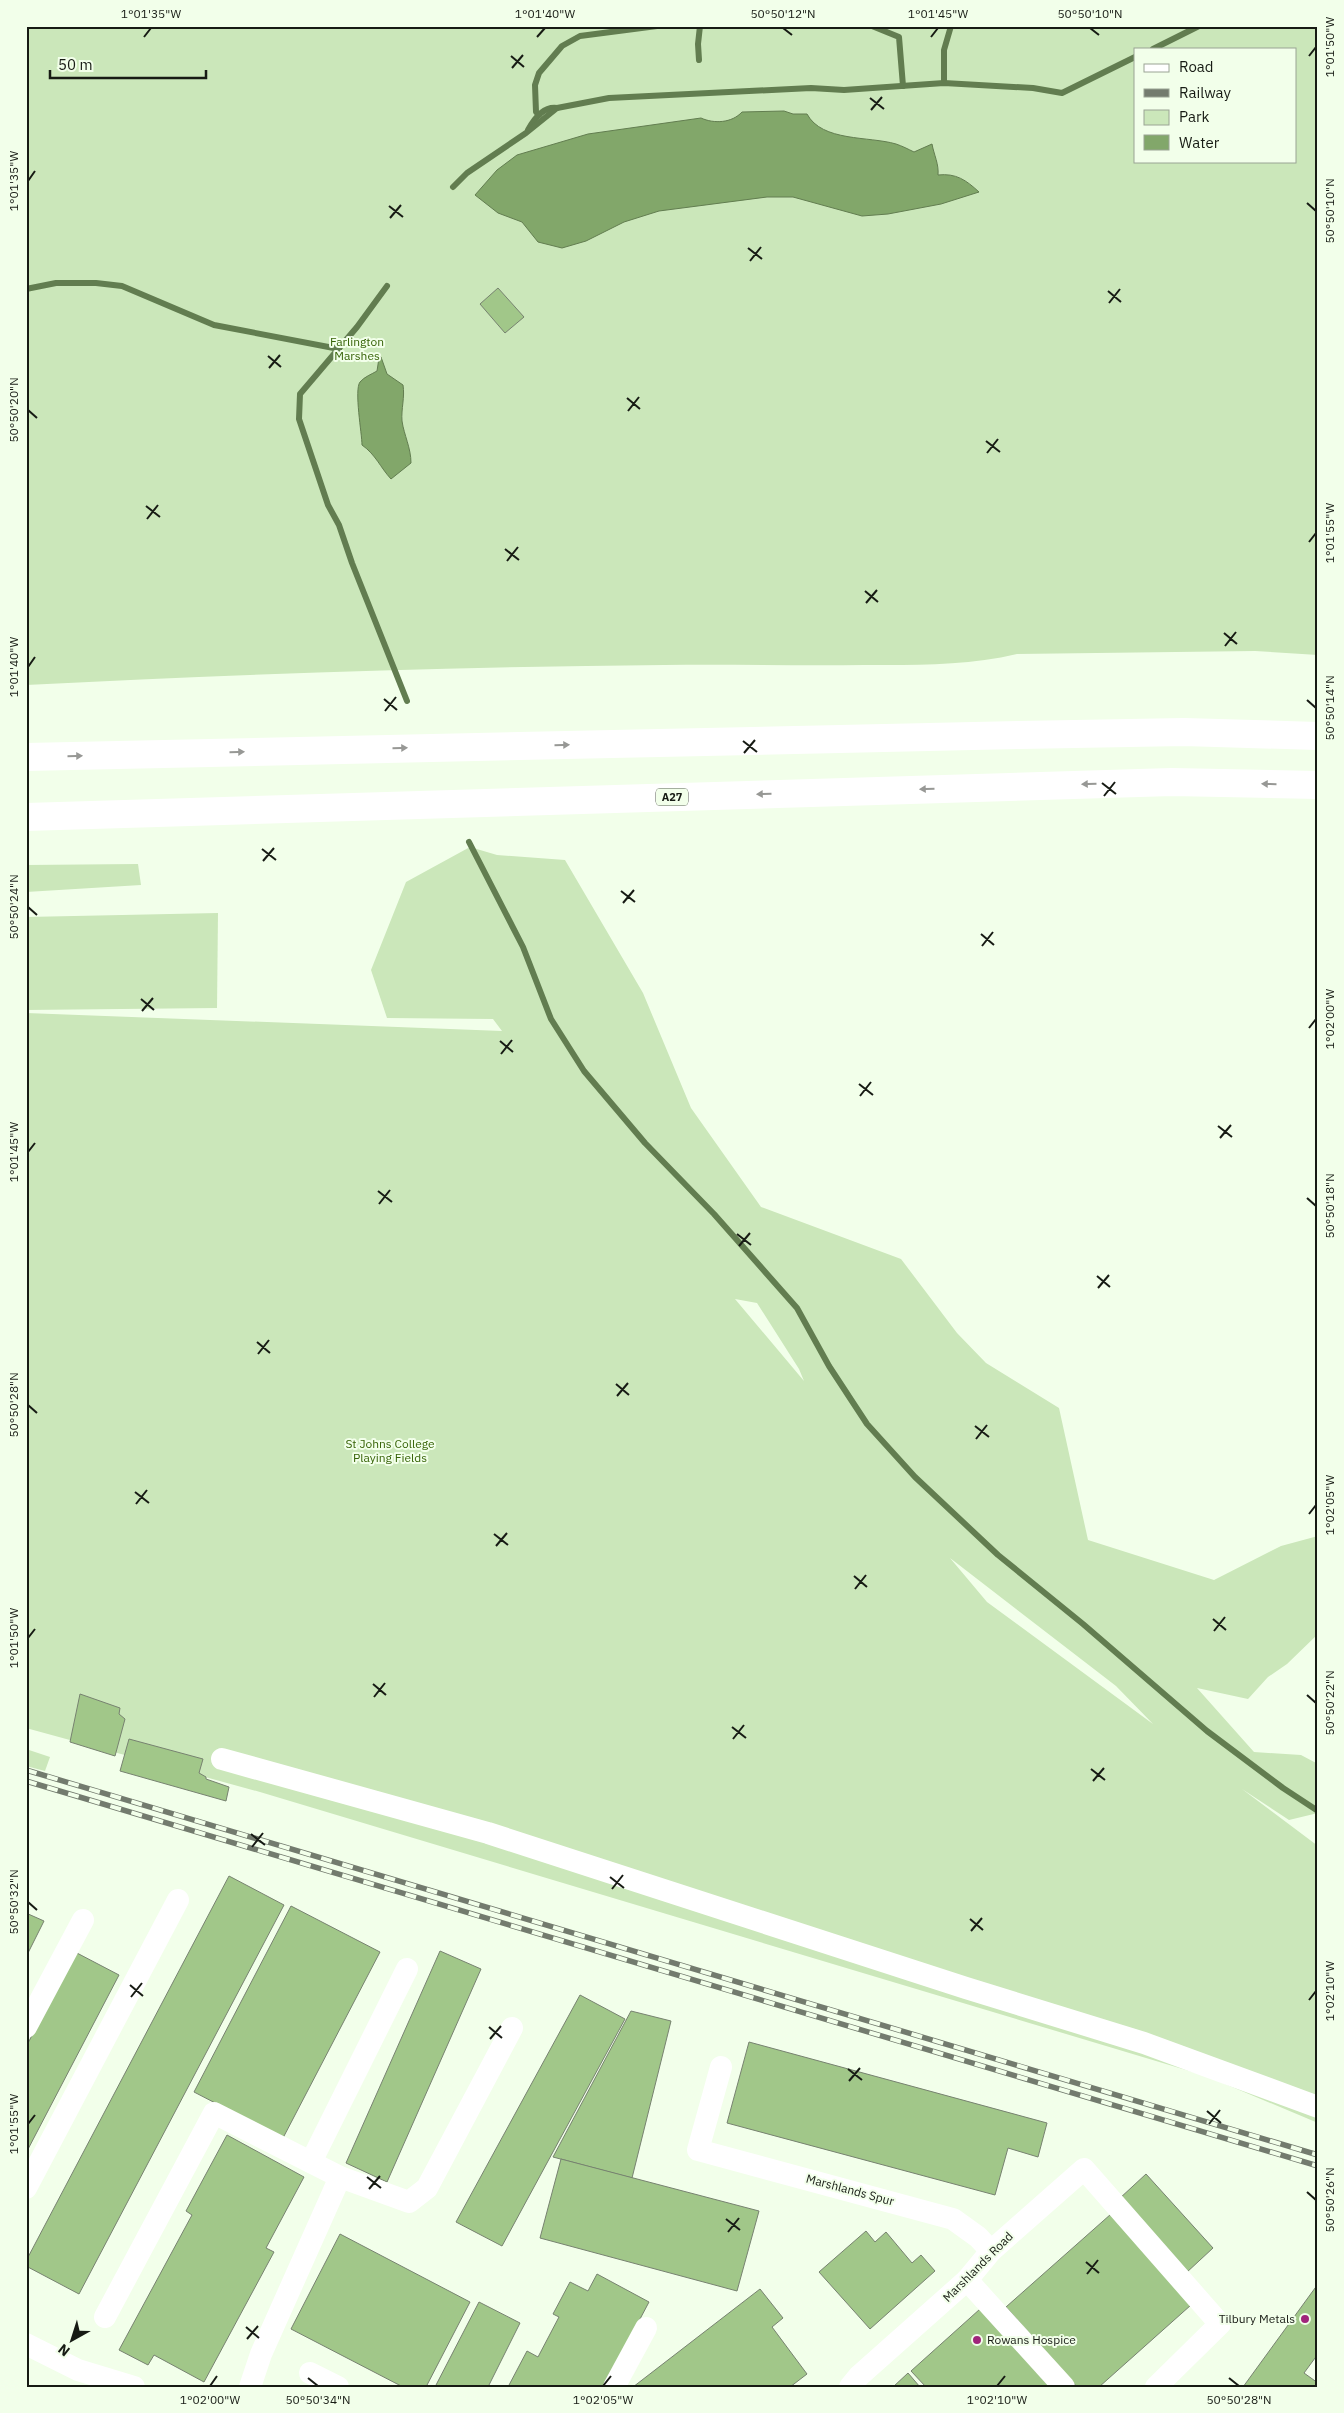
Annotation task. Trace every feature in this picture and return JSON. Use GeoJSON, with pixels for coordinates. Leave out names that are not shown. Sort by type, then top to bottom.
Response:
{"type":"FeatureCollection","features":[{"type":"Feature","properties":{"kind":"highway"},"geometry":{"type":"LineString","coordinates":[[26,757],[1030,734],[1184,732],[1318,736]]}},
{"type":"Feature","properties":{"kind":"highway","name":"A27"},"geometry":{"type":"LineString","coordinates":[[26,817],[1172,782],[1318,785]]}},
{"type":"Feature","properties":{"kind":"street"},"geometry":{"type":"LineString","coordinates":[[222,1759],[488,1833],[975,1991],[1144,2043],[1318,2106]]}},
{"type":"Feature","properties":{"kind":"street"},"geometry":{"type":"LineString","coordinates":[[26,2188],[178,1900]]}},
{"type":"Feature","properties":{"kind":"street"},"geometry":{"type":"LineString","coordinates":[[26,2028],[82,1920]]}},
{"type":"Feature","properties":{"kind":"street"},"geometry":{"type":"LineString","coordinates":[[311,2162],[407,1969]]}},
{"type":"Feature","properties":{"kind":"street"},"geometry":{"type":"LineString","coordinates":[[105,2317],[214,2113],[340,2176],[409,2202],[427,2188],[512,2028]]}},
{"type":"Feature","properties":{"kind":"street","name":"Marshlands Spur"},"geometry":{"type":"LineString","coordinates":[[721,2067],[698,2150],[945,2217],[966,2228],[991,2251]]}},
{"type":"Feature","properties":{"kind":"street","name":"Marshlands Road"},"geometry":{"type":"LineString","coordinates":[[850,2387],[859,2376],[967,2280],[991,2251],[1084,2169],[1220,2324],[1156,2387]]}},
{"type":"Feature","properties":{"kind":"street"},"geometry":{"type":"LineString","coordinates":[[250,2387],[261,2354],[340,2176]]}},
{"type":"Feature","properties":{"kind":"street"},"geometry":{"type":"LineString","coordinates":[[967,2280],[1064,2387]]}},
{"type":"Feature","properties":{"kind":"street"},"geometry":{"type":"LineString","coordinates":[[614,2387],[646,2328]]}},
{"type":"Feature","properties":{"kind":"street"},"geometry":{"type":"LineString","coordinates":[[26,2344],[101,2383],[134,2387]]}},
{"type":"Feature","properties":{"kind":"street"},"geometry":{"type":"LineString","coordinates":[[310,2373],[338,2387]]}},
{"type":"Feature","properties":{"kind":"green space","name":"Farlington Marshes"},"geometry":{"type":"Polygon","coordinates":[[[26,26],[1318,26],[1318,655],[1255,651],[1017,654],[979,661],[922,665],[504,667],[26,685],[26,26]]]}},
{"type":"Feature","properties":{"kind":"green space","name":"St Johns College Playing Fields"},"geometry":{"type":"Polygon","coordinates":[[[470,847],[497,855],[565,860],[643,993],[691,1108],[761,1207],[901,1259],[957,1333],[986,1363],[1059,1408],[1088,1540],[1214,1580],[1281,1546],[1318,1536],[1318,1634],[1287,1664],[1268,1677],[1248,1699],[1197,1688],[1254,1752],[1301,1755],[1318,1764],[1318,1813],[1289,1820],[1242,1789],[1318,1846],[1318,2123],[1206,2076],[260,1792],[26,1728],[26,1013],[502,1031],[493,1019],[387,1018],[371,970],[406,882],[470,847]],[[735,1299],[804,1381],[799,1369],[757,1303],[735,1299]],[[950,1558],[987,1602],[1153,1724],[1116,1686],[950,1558]]]}},
{"type":"Feature","properties":{"kind":"green space"},"geometry":{"type":"Polygon","coordinates":[[[138,864],[141,885],[26,892],[26,865],[138,864]]]}},
{"type":"Feature","properties":{"kind":"green space"},"geometry":{"type":"Polygon","coordinates":[[[218,913],[217,1008],[26,1010],[26,917],[218,913]]]}},
{"type":"Feature","properties":{"kind":"green space"},"geometry":{"type":"Polygon","coordinates":[[[26,1749],[50,1757],[45,1771],[26,1766],[26,1749]]]}},
{"type":"Feature","properties":{"kind":"water"},"geometry":{"type":"Polygon","coordinates":[[[784,111],[793,114],[807,114],[814,123],[835,134],[896,144],[914,152],[932,144],[938,175],[950,175],[960,178],[979,192],[941,204],[888,214],[862,216],[793,197],[767,197],[659,211],[624,222],[586,241],[562,248],[538,242],[522,222],[498,213],[475,195],[497,170],[517,155],[588,134],[701,118],[717,122],[738,116],[742,112],[784,111]]]}},
{"type":"Feature","properties":{"kind":"water"},"geometry":{"type":"Polygon","coordinates":[[[381,357],[387,374],[403,385],[402,421],[411,457],[411,463],[391,479],[362,445],[359,412],[358,387],[360,382],[377,371],[379,358],[381,357]]]}},
{"type":"Feature","properties":{"kind":"building"},"geometry":{"type":"Polygon","coordinates":[[[498,288],[524,317],[505,333],[480,304],[498,288]]]}},
{"type":"Feature","properties":{"kind":"building"},"geometry":{"type":"Polygon","coordinates":[[[80,1694],[120,1708],[119,1714],[125,1719],[115,1756],[70,1742],[80,1694]]]}},
{"type":"Feature","properties":{"kind":"building"},"geometry":{"type":"Polygon","coordinates":[[[129,1739],[203,1759],[199,1773],[206,1777],[206,1779],[229,1787],[226,1801],[120,1771],[129,1739]]]}},
{"type":"Feature","properties":{"kind":"building"},"geometry":{"type":"Polygon","coordinates":[[[229,1876],[284,1905],[79,2294],[26,2266],[26,2261],[229,1876]]]}},
{"type":"Feature","properties":{"kind":"building"},"geometry":{"type":"Polygon","coordinates":[[[291,1906],[380,1952],[283,2138],[194,2092],[291,1906]]]}},
{"type":"Feature","properties":{"kind":"building"},"geometry":{"type":"Polygon","coordinates":[[[26,1913],[44,1921],[26,1957],[26,1913]]]}},
{"type":"Feature","properties":{"kind":"building"},"geometry":{"type":"Polygon","coordinates":[[[440,1951],[481,1969],[387,2182],[346,2163],[440,1951]]]}},
{"type":"Feature","properties":{"kind":"building"},"geometry":{"type":"Polygon","coordinates":[[[75,1952],[119,1975],[26,2153],[26,2047],[75,1952]]]}},
{"type":"Feature","properties":{"kind":"building"},"geometry":{"type":"Polygon","coordinates":[[[580,1995],[625,2019],[502,2246],[456,2222],[580,1995]]]}},
{"type":"Feature","properties":{"kind":"building"},"geometry":{"type":"Polygon","coordinates":[[[631,2011],[671,2021],[632,2178],[553,2157],[631,2011]]]}},
{"type":"Feature","properties":{"kind":"building"},"geometry":{"type":"Polygon","coordinates":[[[749,2042],[1047,2123],[1038,2157],[1008,2148],[995,2195],[727,2123],[749,2042]]]}},
{"type":"Feature","properties":{"kind":"building"},"geometry":{"type":"Polygon","coordinates":[[[227,2135],[304,2177],[266,2248],[274,2252],[204,2382],[154,2355],[148,2365],[119,2350],[192,2215],[186,2211],[227,2135]]]}},
{"type":"Feature","properties":{"kind":"building"},"geometry":{"type":"Polygon","coordinates":[[[561,2159],[759,2211],[737,2291],[540,2238],[561,2159]]]}},
{"type":"Feature","properties":{"kind":"building"},"geometry":{"type":"Polygon","coordinates":[[[1146,2174],[1213,2248],[1186,2273],[1119,2199],[1146,2174]]]}},
{"type":"Feature","properties":{"kind":"building"},"geometry":{"type":"Polygon","coordinates":[[[1111,2214],[1191,2305],[1099,2387],[1077,2387],[1006,2307],[1111,2214]]]}},
{"type":"Feature","properties":{"kind":"building"},"geometry":{"type":"Polygon","coordinates":[[[866,2231],[875,2242],[886,2232],[912,2263],[921,2255],[935,2271],[870,2329],[819,2272],[866,2231]]]}},
{"type":"Feature","properties":{"kind":"building"},"geometry":{"type":"Polygon","coordinates":[[[340,2234],[470,2302],[426,2387],[403,2387],[291,2329],[340,2234]]]}},
{"type":"Feature","properties":{"kind":"building"},"geometry":{"type":"Polygon","coordinates":[[[597,2274],[649,2302],[604,2387],[508,2387],[527,2351],[538,2357],[559,2317],[553,2314],[570,2282],[588,2291],[597,2274]]]}},
{"type":"Feature","properties":{"kind":"building","name":"Tilbury Metals"},"geometry":{"type":"Polygon","coordinates":[[[1318,2284],[1318,2354],[1304,2373],[1318,2383],[1318,2387],[1243,2387],[1318,2284]]]}},
{"type":"Feature","properties":{"kind":"building"},"geometry":{"type":"Polygon","coordinates":[[[760,2289],[783,2318],[772,2327],[807,2374],[790,2387],[633,2387],[760,2289]]]}},
{"type":"Feature","properties":{"kind":"building"},"geometry":{"type":"Polygon","coordinates":[[[479,2302],[520,2323],[488,2387],[435,2387],[479,2302]]]}},
{"type":"Feature","properties":{"kind":"building","name":"Rowans Hospice"},"geometry":{"type":"Polygon","coordinates":[[[980,2309],[1050,2387],[926,2387],[911,2371],[980,2309]]]}},
{"type":"Feature","properties":{"kind":"building"},"geometry":{"type":"Polygon","coordinates":[[[908,2373],[920,2387],[893,2387],[908,2373]]]}},
{"type":"Feature","properties":{"kind":"waterway"},"geometry":{"type":"LineString","coordinates":[[539,115],[536,112],[535,85],[539,73],[562,46],[580,36],[657,26]]}},
{"type":"Feature","properties":{"kind":"waterway"},"geometry":{"type":"LineString","coordinates":[[699,60],[700,26]]}},
{"type":"Feature","properties":{"kind":"waterway"},"geometry":{"type":"LineString","coordinates":[[872,26],[899,37],[903,86]]}},
{"type":"Feature","properties":{"kind":"waterway"},"geometry":{"type":"LineString","coordinates":[[944,83],[944,50],[951,26]]}},
{"type":"Feature","properties":{"kind":"waterway"},"geometry":{"type":"LineString","coordinates":[[1155,48],[1199,26]]}},
{"type":"Feature","properties":{"kind":"waterway"},"geometry":{"type":"LineString","coordinates":[[453,187],[467,173],[526,133],[557,108],[609,98],[811,88],[844,90],[944,83],[1033,88],[1062,93],[1134,57]]}},
{"type":"Feature","properties":{"kind":"waterway"},"geometry":{"type":"LineString","coordinates":[[528,130],[543,111],[557,108]]}},
{"type":"Feature","properties":{"kind":"waterway"},"geometry":{"type":"LineString","coordinates":[[26,289],[56,283],[96,283],[122,286],[214,325],[339,349]]}},
{"type":"Feature","properties":{"kind":"waterway"},"geometry":{"type":"LineString","coordinates":[[387,286],[357,327],[300,394],[299,419],[328,505],[339,525],[352,563],[407,701]]}},
{"type":"Feature","properties":{"kind":"waterway"},"geometry":{"type":"LineString","coordinates":[[469,842],[523,947],[551,1019],[584,1071],[645,1143],[714,1214],[797,1308],[829,1366],[867,1424],[915,1477],[998,1555],[1083,1624],[1207,1731],[1283,1788],[1318,1811]]}},
{"type":"Feature","properties":{"kind":"railway"},"geometry":{"type":"LineString","coordinates":[[26,1770],[1318,2155]]}},
{"type":"Feature","properties":{"kind":"railway"},"geometry":{"type":"LineString","coordinates":[[26,1781],[1318,2166]]}},
{"type":"Feature","properties":{"kind":"place","name":"Tilbury Metals"},"geometry":{"type":"Point","coordinates":[1305,2319]}},
{"type":"Feature","properties":{"kind":"place","name":"Rowans Hospice"},"geometry":{"type":"Point","coordinates":[977,2340]}}]}
